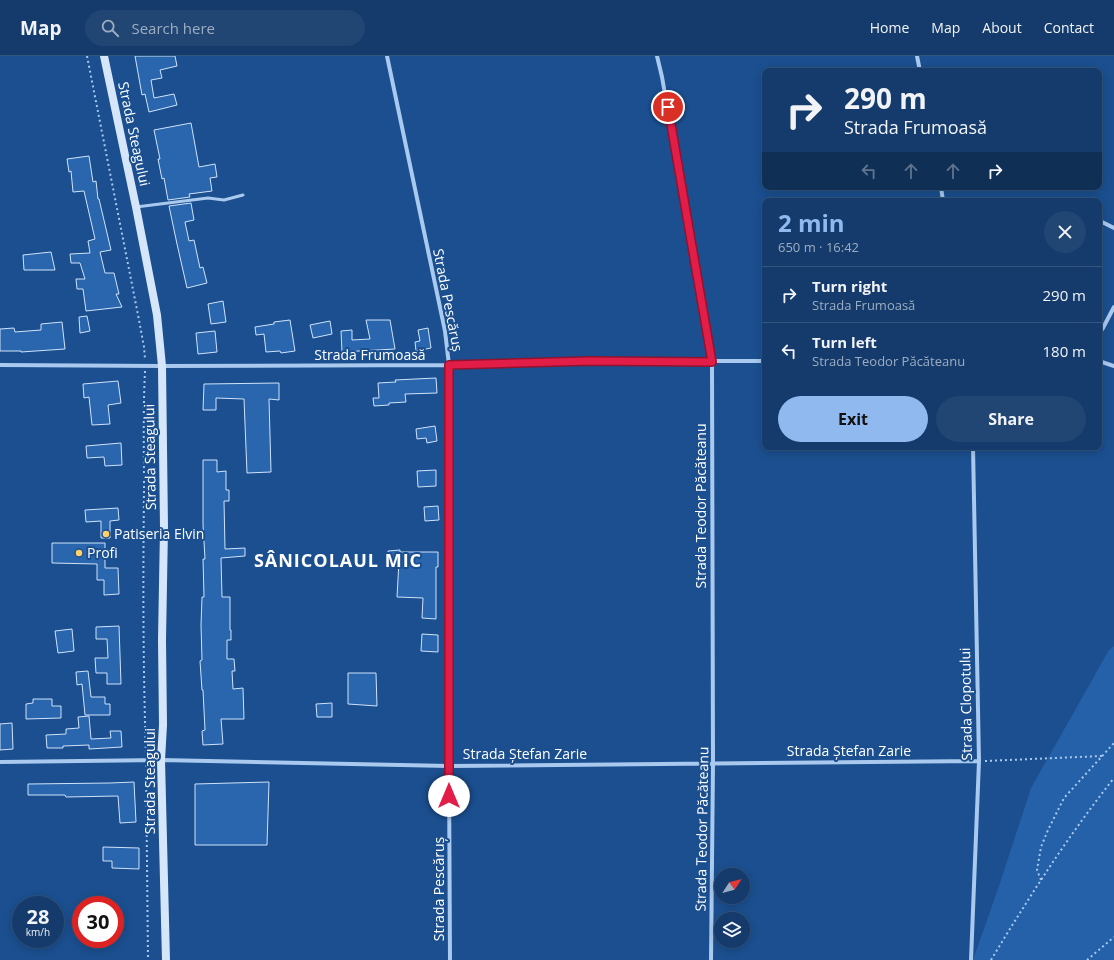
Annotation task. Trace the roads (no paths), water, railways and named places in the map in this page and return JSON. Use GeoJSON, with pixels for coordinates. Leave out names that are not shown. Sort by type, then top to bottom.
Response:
{"type":"FeatureCollection","features":[{"type":"Feature","properties":{"kind":"main road","name":"Strada Steagului"},"geometry":{"type":"LineString","coordinates":[[104,56],[157,315],[162,366],[164,528],[162,760],[166,960]]}},
{"type":"Feature","properties":{"kind":"street","name":"Strada Pescăruș"},"geometry":{"type":"LineString","coordinates":[[387,56],[445,331],[449,365],[450,960]]}},
{"type":"Feature","properties":{"kind":"street","name":"Strada Teodor Păcăteanu"},"geometry":{"type":"LineString","coordinates":[[657,56],[664,85],[712,362],[714,764],[711,960]]}},
{"type":"Feature","properties":{"kind":"street"},"geometry":{"type":"LineString","coordinates":[[917,56],[919,68]]}},
{"type":"Feature","properties":{"kind":"street"},"geometry":{"type":"LineString","coordinates":[[1102,222],[1114,228]]}},
{"type":"Feature","properties":{"kind":"street"},"geometry":{"type":"LineString","coordinates":[[1102,330],[1114,307]]}},
{"type":"Feature","properties":{"kind":"street","name":"Strada Frumoasă"},"geometry":{"type":"LineString","coordinates":[[0,366],[449,365],[591,361],[762,361]]}},
{"type":"Feature","properties":{"kind":"street"},"geometry":{"type":"LineString","coordinates":[[1102,362],[1114,366]]}},
{"type":"Feature","properties":{"kind":"street","name":"Strada Clopotului"},"geometry":{"type":"LineString","coordinates":[[971,960],[979,761],[973,450]]}},
{"type":"Feature","properties":{"kind":"street","name":"Strada Ștefan Zarie"},"geometry":{"type":"LineString","coordinates":[[0,762],[162,760],[449,766],[979,761]]}},
{"type":"Feature","properties":{"kind":"lane"},"geometry":{"type":"LineString","coordinates":[[136,207],[208,198],[224,200],[242,195]]}},
{"type":"Feature","properties":{"kind":"place","name":"Patiseria Elvin"},"geometry":{"type":"Point","coordinates":[106,534]}},
{"type":"Feature","properties":{"kind":"place","name":"Profi"},"geometry":{"type":"Point","coordinates":[79,553]}},
{"type":"Feature","properties":{"kind":"district","name":"SÂNICOLAUL MIC"},"geometry":{"type":"Point","coordinates":[338,561]}}]}
